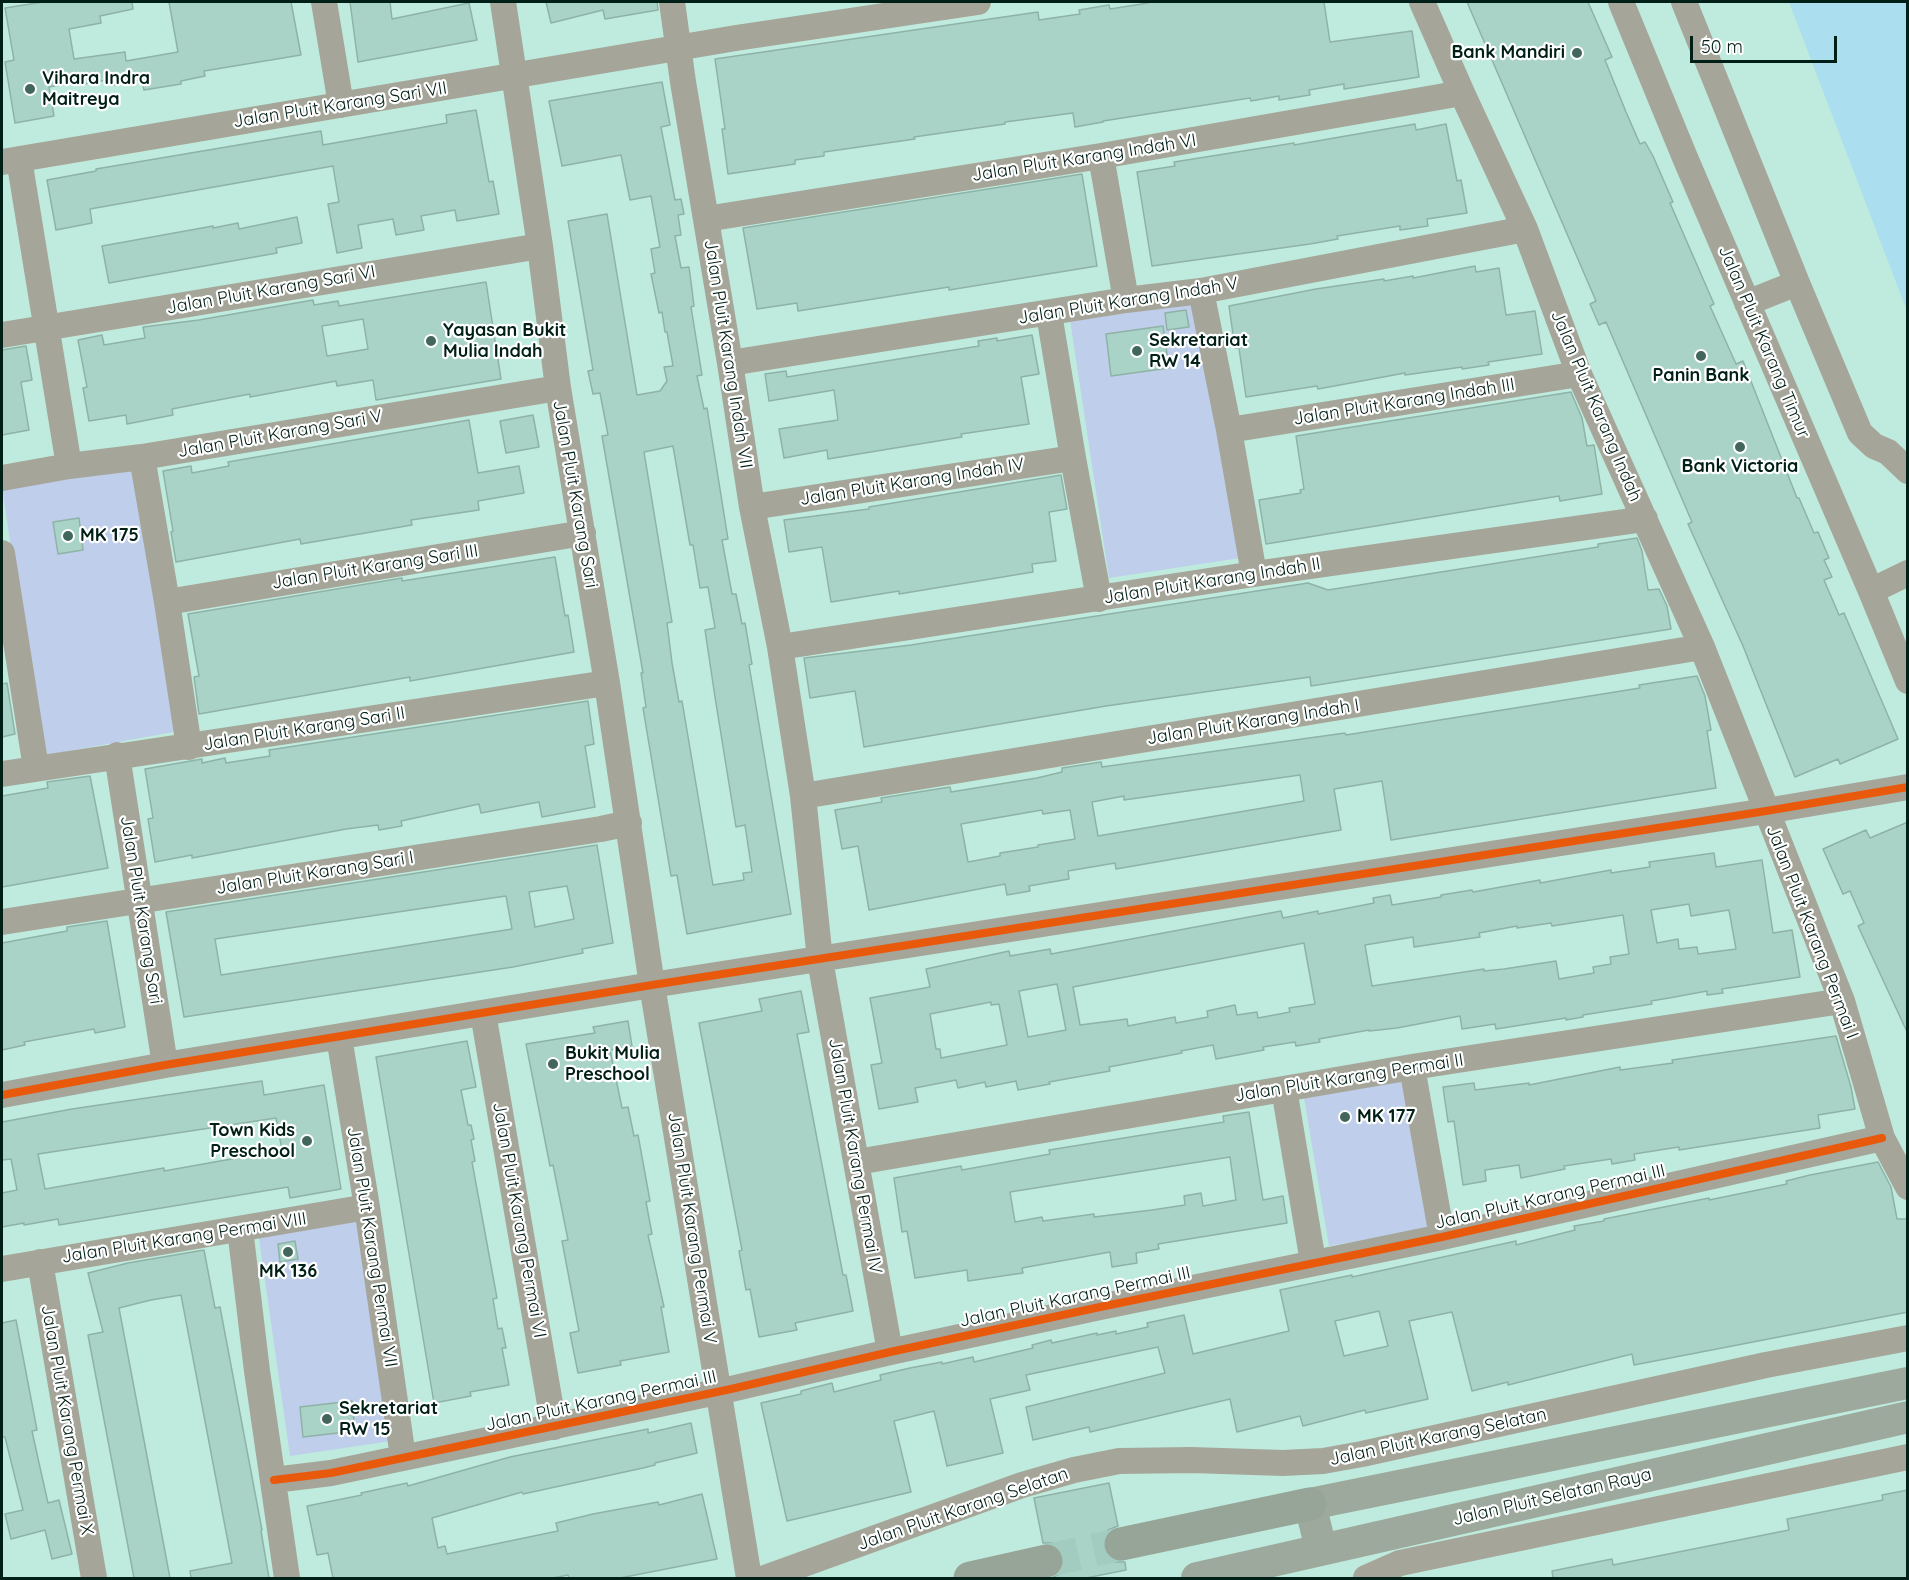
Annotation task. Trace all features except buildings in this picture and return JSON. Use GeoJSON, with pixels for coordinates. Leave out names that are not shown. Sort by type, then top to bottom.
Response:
{"type":"FeatureCollection","features":[{"type":"Feature","properties":{"kind":"highway"},"geometry":{"type":"LineString","coordinates":[[1121,1544],[1310,1504]]}},
{"type":"Feature","properties":{"kind":"highway"},"geometry":{"type":"LineString","coordinates":[[970,1578],[1046,1561]]}},
{"type":"Feature","properties":{"kind":"main road"},"geometry":{"type":"LineString","coordinates":[[1321,1549],[1310,1504],[1908,1383]]}},
{"type":"Feature","properties":{"kind":"main road","name":"Jalan Pluit Selatan Raya"},"geometry":{"type":"LineString","coordinates":[[1197,1578],[1908,1417]]}},
{"type":"Feature","properties":{"kind":"street"},"geometry":{"type":"LineString","coordinates":[[324,2],[340,105]]}},
{"type":"Feature","properties":{"kind":"street","name":"Jalan Pluit Karang Sari"},"geometry":{"type":"LineString","coordinates":[[503,2],[540,246],[558,388],[607,683],[652,985]]}},
{"type":"Feature","properties":{"kind":"street","name":"Jalan Pluit Karang Indah VII"},"geometry":{"type":"LineString","coordinates":[[672,2],[752,507],[780,647],[803,796],[820,960]]}},
{"type":"Feature","properties":{"kind":"street"},"geometry":{"type":"LineString","coordinates":[[678,48],[978,2]]}},
{"type":"Feature","properties":{"kind":"street","name":"Jalan Pluit Karang Indah"},"geometry":{"type":"LineString","coordinates":[[1422,2],[1525,230],[1579,374],[1702,647],[1766,812]]}},
{"type":"Feature","properties":{"kind":"street","name":"Jalan Pluit Karang Timur"},"geometry":{"type":"LineString","coordinates":[[1621,2],[1747,303],[1905,668]]}},
{"type":"Feature","properties":{"kind":"street"},"geometry":{"type":"LineString","coordinates":[[1684,2],[1860,433],[1874,446],[1888,452],[1908,471]]}},
{"type":"Feature","properties":{"kind":"street","name":"Jalan Pluit Karang Sari VII"},"geometry":{"type":"LineString","coordinates":[[10,161],[678,48]]}},
{"type":"Feature","properties":{"kind":"street","name":"Jalan Pluit Karang Indah VI"},"geometry":{"type":"LineString","coordinates":[[706,219],[1101,156],[1462,93]]}},
{"type":"Feature","properties":{"kind":"street"},"geometry":{"type":"LineString","coordinates":[[1101,156],[1126,300]]}},
{"type":"Feature","properties":{"kind":"street"},"geometry":{"type":"LineString","coordinates":[[10,161],[46,328],[69,466]]}},
{"type":"Feature","properties":{"kind":"street","name":"Jalan Pluit Karang Indah V"},"geometry":{"type":"LineString","coordinates":[[730,363],[1126,300],[1201,291],[1525,230]]}},
{"type":"Feature","properties":{"kind":"street","name":"Jalan Pluit Karang Sari VI"},"geometry":{"type":"LineString","coordinates":[[2,335],[540,246]]}},
{"type":"Feature","properties":{"kind":"street"},"geometry":{"type":"LineString","coordinates":[[1747,303],[1797,283]]}},
{"type":"Feature","properties":{"kind":"street"},"geometry":{"type":"LineString","coordinates":[[1201,291],[1229,430],[1254,574]]}},
{"type":"Feature","properties":{"kind":"street"},"geometry":{"type":"LineString","coordinates":[[1049,314],[1072,458],[1100,599]]}},
{"type":"Feature","properties":{"kind":"street","name":"Jalan Pluit Karang Indah III"},"geometry":{"type":"LineString","coordinates":[[1229,430],[1579,374]]}},
{"type":"Feature","properties":{"kind":"street","name":"Jalan Pluit Karang Sari V"},"geometry":{"type":"LineString","coordinates":[[2,478],[558,388]]}},
{"type":"Feature","properties":{"kind":"street"},"geometry":{"type":"LineString","coordinates":[[142,457],[189,747]]}},
{"type":"Feature","properties":{"kind":"street","name":"Jalan Pluit Karang Indah IV"},"geometry":{"type":"LineString","coordinates":[[752,507],[1072,458]]}},
{"type":"Feature","properties":{"kind":"street","name":"Jalan Pluit Karang Indah II"},"geometry":{"type":"LineString","coordinates":[[780,647],[1254,574],[1645,519]]}},
{"type":"Feature","properties":{"kind":"street","name":"Jalan Pluit Karang Sari III"},"geometry":{"type":"LineString","coordinates":[[167,602],[583,533]]}},
{"type":"Feature","properties":{"kind":"street"},"geometry":{"type":"LineString","coordinates":[[2,553],[7,627],[36,768]]}},
{"type":"Feature","properties":{"kind":"street"},"geometry":{"type":"LineString","coordinates":[[1871,591],[1908,573]]}},
{"type":"Feature","properties":{"kind":"street","name":"Jalan Pluit Karang Indah I"},"geometry":{"type":"LineString","coordinates":[[803,796],[1702,647]]}},
{"type":"Feature","properties":{"kind":"street","name":"Jalan Pluit Karang Sari II"},"geometry":{"type":"LineString","coordinates":[[2,774],[607,683]]}},
{"type":"Feature","properties":{"kind":"street","name":"Jalan Pluit Karang Sari"},"geometry":{"type":"LineString","coordinates":[[117,755],[165,1065]]}},
{"type":"Feature","properties":{"kind":"street"},"geometry":{"type":"LineString","coordinates":[[2,1095],[165,1065],[652,985],[1766,812],[1908,787]]}},
{"type":"Feature","properties":{"kind":"street","name":"Jalan Pluit Karang Permai I"},"geometry":{"type":"LineString","coordinates":[[1766,812],[1842,1001],[1882,1138],[1908,1187]]}},
{"type":"Feature","properties":{"kind":"street","name":"Jalan Pluit Karang Sari I"},"geometry":{"type":"LineString","coordinates":[[2,922],[629,823]]}},
{"type":"Feature","properties":{"kind":"street","name":"Jalan Pluit Karang Permai IV"},"geometry":{"type":"LineString","coordinates":[[820,960],[890,1352]]}},
{"type":"Feature","properties":{"kind":"street","name":"Jalan Pluit Karang Permai V"},"geometry":{"type":"LineString","coordinates":[[652,985],[749,1578]]}},
{"type":"Feature","properties":{"kind":"street","name":"Jalan Pluit Karang Permai II"},"geometry":{"type":"LineString","coordinates":[[857,1162],[1412,1067],[1842,1001]]}},
{"type":"Feature","properties":{"kind":"street","name":"Jalan Pluit Karang Permai VI"},"geometry":{"type":"LineString","coordinates":[[483,1013],[555,1426]]}},
{"type":"Feature","properties":{"kind":"street","name":"Jalan Pluit Karang Permai VII"},"geometry":{"type":"LineString","coordinates":[[339,1037],[367,1207],[403,1457]]}},
{"type":"Feature","properties":{"kind":"street"},"geometry":{"type":"LineString","coordinates":[[1412,1067],[1442,1237]]}},
{"type":"Feature","properties":{"kind":"street"},"geometry":{"type":"LineString","coordinates":[[1284,1089],[1313,1262]]}},
{"type":"Feature","properties":{"kind":"street","name":"Jalan Pluit Karang Permai III"},"geometry":{"type":"LineString","coordinates":[[274,1480],[331,1473],[720,1391],[890,1352],[1313,1262],[1442,1237],[1882,1138]]}},
{"type":"Feature","properties":{"kind":"street","name":"Jalan Pluit Karang Permai VIII"},"geometry":{"type":"LineString","coordinates":[[2,1269],[367,1207]]}},
{"type":"Feature","properties":{"kind":"street"},"geometry":{"type":"LineString","coordinates":[[240,1230],[257,1371],[287,1578]]}},
{"type":"Feature","properties":{"kind":"street","name":"Jalan Pluit Karang Permai X"},"geometry":{"type":"LineString","coordinates":[[40,1262],[94,1578]]}},
{"type":"Feature","properties":{"kind":"street","name":"Jalan Pluit Karang Selatan"},"geometry":{"type":"LineString","coordinates":[[765,1578],[1022,1485],[1085,1468],[1119,1461],[1191,1460],[1282,1463],[1323,1461],[1766,1365],[1908,1338]]}},
{"type":"Feature","properties":{"kind":"street"},"geometry":{"type":"LineString","coordinates":[[1365,1578],[1400,1563],[1908,1457]]}},
{"type":"Feature","properties":{"kind":"shaded area"},"geometry":{"type":"Polygon","coordinates":[[[1789,2],[1907,2],[1907,311],[1789,2]]]}},
{"type":"Feature","properties":{"kind":"shaded area"},"geometry":{"type":"Polygon","coordinates":[[[1200,293],[1240,558],[1109,578],[1069,313],[1200,293]]]}},
{"type":"Feature","properties":{"kind":"shaded area"},"geometry":{"type":"Polygon","coordinates":[[[136,465],[179,731],[41,756],[2,486],[136,465]]]}},
{"type":"Feature","properties":{"kind":"shaded area"},"geometry":{"type":"Polygon","coordinates":[[[1417,1067],[1443,1226],[1329,1246],[1302,1086],[1417,1067]]]}},
{"type":"Feature","properties":{"kind":"shaded area"},"geometry":{"type":"Polygon","coordinates":[[[365,1216],[398,1440],[290,1456],[258,1232],[365,1216]]]}},
{"type":"Feature","properties":{"kind":"tunnel"},"geometry":{"type":"LineString","coordinates":[[1046,1561],[1121,1544]]}},
{"type":"Feature","properties":{"kind":"cycle path"},"geometry":{"type":"LineString","coordinates":[[2,1095],[165,1065],[652,985],[1908,787]]}},
{"type":"Feature","properties":{"kind":"cycle path"},"geometry":{"type":"LineString","coordinates":[[274,1480],[331,1473],[731,1389],[1100,1307],[1442,1237],[1882,1138]]}},
{"type":"Feature","properties":{"kind":"place","name":"Bank Mandiri"},"geometry":{"type":"Point","coordinates":[1577,53]}},
{"type":"Feature","properties":{"kind":"place","name":"Vihara Indra Maitreya"},"geometry":{"type":"Point","coordinates":[30,89]}},
{"type":"Feature","properties":{"kind":"place","name":"Yayasan Bukit Mulia Indah"},"geometry":{"type":"Point","coordinates":[431,341]}},
{"type":"Feature","properties":{"kind":"place","name":"Sekretariat RW 14"},"geometry":{"type":"Point","coordinates":[1137,351]}},
{"type":"Feature","properties":{"kind":"place","name":"Panin Bank"},"geometry":{"type":"Point","coordinates":[1701,356]}},
{"type":"Feature","properties":{"kind":"place","name":"Bank Victoria"},"geometry":{"type":"Point","coordinates":[1740,447]}},
{"type":"Feature","properties":{"kind":"place","name":"MK 175"},"geometry":{"type":"Point","coordinates":[68,536]}},
{"type":"Feature","properties":{"kind":"place","name":"Bukit Mulia Preschool"},"geometry":{"type":"Point","coordinates":[553,1064]}},
{"type":"Feature","properties":{"kind":"place","name":"MK 177"},"geometry":{"type":"Point","coordinates":[1345,1117]}},
{"type":"Feature","properties":{"kind":"place","name":"Town Kids Preschool"},"geometry":{"type":"Point","coordinates":[307,1141]}},
{"type":"Feature","properties":{"kind":"place","name":"MK 136"},"geometry":{"type":"Point","coordinates":[288,1252]}},
{"type":"Feature","properties":{"kind":"place","name":"Sekretariat RW 15"},"geometry":{"type":"Point","coordinates":[327,1419]}}]}
